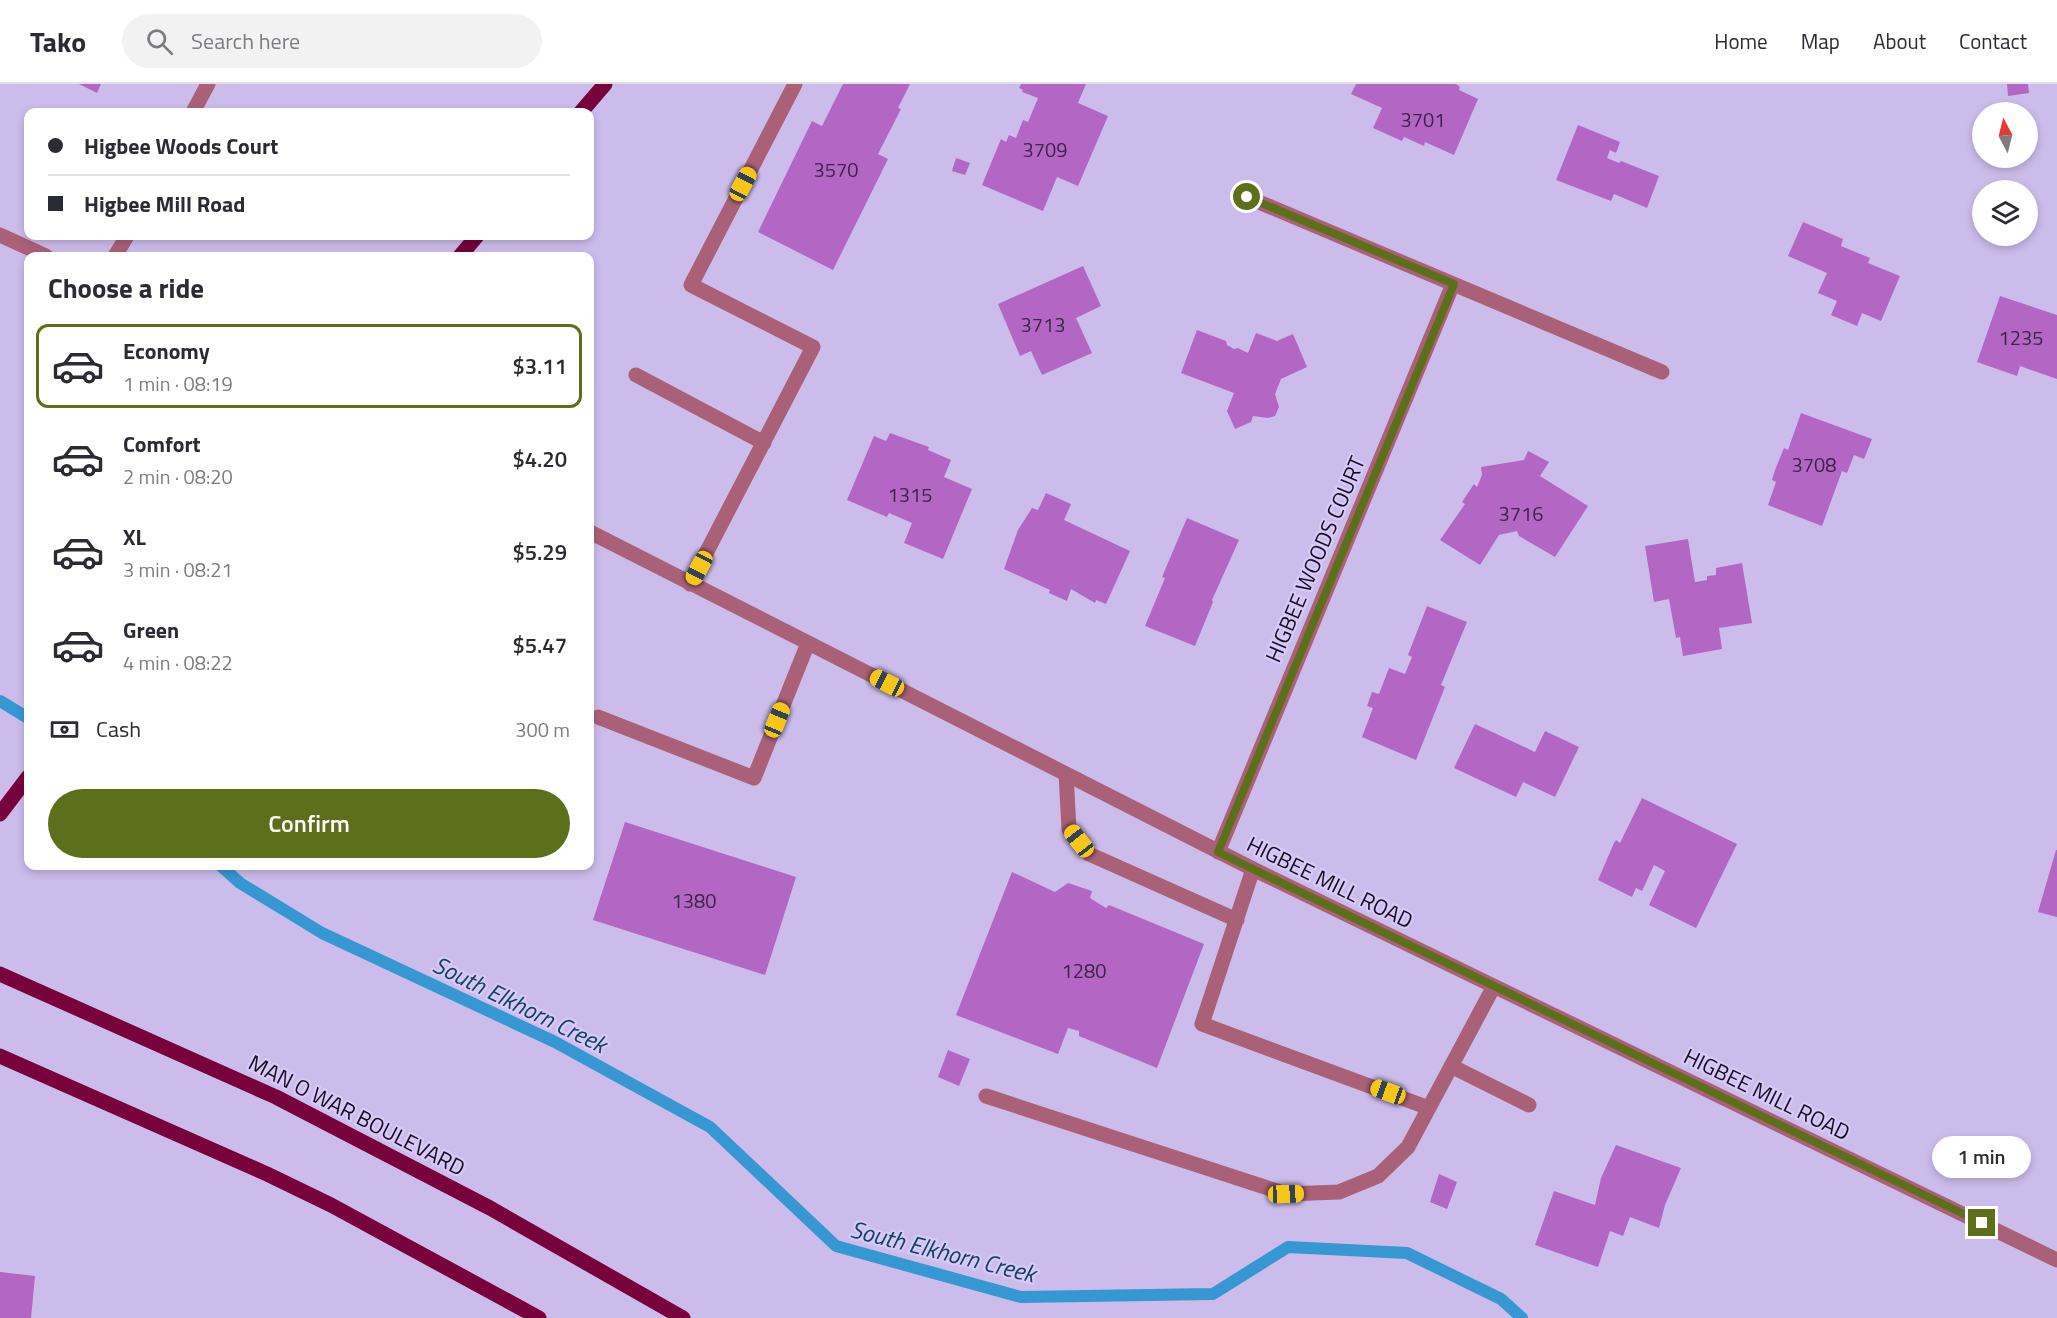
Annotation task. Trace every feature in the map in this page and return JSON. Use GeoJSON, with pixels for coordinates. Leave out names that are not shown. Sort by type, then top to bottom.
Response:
{"type":"FeatureCollection","features":[{"type":"Feature","properties":{"kind":"main road"},"geometry":{"type":"LineString","coordinates":[[584,108],[605,84]]}},
{"type":"Feature","properties":{"kind":"main road"},"geometry":{"type":"LineString","coordinates":[[463,252],[474,240]]}},
{"type":"Feature","properties":{"kind":"main road"},"geometry":{"type":"LineString","coordinates":[[0,814],[24,783]]}},
{"type":"Feature","properties":{"kind":"main road","name":"MAN O WAR BOULEVARD"},"geometry":{"type":"LineString","coordinates":[[0,974],[276,1097],[490,1208],[683,1318]]}},
{"type":"Feature","properties":{"kind":"main road"},"geometry":{"type":"LineString","coordinates":[[0,1056],[331,1204],[539,1318]]}},
{"type":"Feature","properties":{"kind":"street"},"geometry":{"type":"LineString","coordinates":[[195,108],[208,84]]}},
{"type":"Feature","properties":{"kind":"street"},"geometry":{"type":"LineString","coordinates":[[690,584],[813,347],[691,285],[795,84]]}},
{"type":"Feature","properties":{"kind":"street"},"geometry":{"type":"LineString","coordinates":[[1247,197],[1662,372]]}},
{"type":"Feature","properties":{"kind":"street"},"geometry":{"type":"LineString","coordinates":[[0,235],[37,252]]}},
{"type":"Feature","properties":{"kind":"street","name":"HIGBEE WOODS COURT"},"geometry":{"type":"LineString","coordinates":[[1218,852],[1454,284]]}},
{"type":"Feature","properties":{"kind":"street"},"geometry":{"type":"LineString","coordinates":[[636,375],[764,443]]}},
{"type":"Feature","properties":{"kind":"street","name":"HIGBEE MILL ROAD"},"geometry":{"type":"LineString","coordinates":[[594,534],[1218,852],[2057,1260]]}},
{"type":"Feature","properties":{"kind":"street"},"geometry":{"type":"LineString","coordinates":[[598,717],[754,778],[808,643]]}},
{"type":"Feature","properties":{"kind":"street"},"geometry":{"type":"LineString","coordinates":[[1066,774],[1069,829],[1089,854],[1236,920]]}},
{"type":"Feature","properties":{"kind":"street"},"geometry":{"type":"LineString","coordinates":[[1253,869],[1202,1024],[1429,1108]]}},
{"type":"Feature","properties":{"kind":"street"},"geometry":{"type":"LineString","coordinates":[[986,1096],[1286,1194],[1339,1192],[1378,1176],[1408,1147],[1494,986]]}},
{"type":"Feature","properties":{"kind":"street"},"geometry":{"type":"LineString","coordinates":[[1451,1066],[1529,1105]]}},
{"type":"Feature","properties":{"kind":"building"},"geometry":{"type":"Polygon","coordinates":[[[79,84],[101,84],[97,93],[79,84]]]}},
{"type":"Feature","properties":{"kind":"building"},"geometry":{"type":"Polygon","coordinates":[[[843,84],[910,84],[898,108],[901,109],[878,154],[888,159],[833,270],[758,232],[812,121],[822,126],[843,84]]]}},
{"type":"Feature","properties":{"kind":"building"},"geometry":{"type":"Polygon","coordinates":[[[1021,84],[1086,84],[1078,103],[1108,116],[1078,186],[1057,177],[1043,211],[982,185],[1001,139],[1006,142],[1009,135],[1016,138],[1023,120],[1028,122],[1038,98],[1022,92],[1023,90],[1019,88],[1021,84]]]}},
{"type":"Feature","properties":{"kind":"building"},"geometry":{"type":"Polygon","coordinates":[[[1356,84],[1456,84],[1460,87],[1459,90],[1478,99],[1454,155],[1425,142],[1424,146],[1404,137],[1402,141],[1373,128],[1382,108],[1351,94],[1356,84]]]}},
{"type":"Feature","properties":{"kind":"building"},"geometry":{"type":"Polygon","coordinates":[[[2007,84],[2028,84],[2029,93],[2008,96],[2007,84]]]}},
{"type":"Feature","properties":{"kind":"building"},"geometry":{"type":"Polygon","coordinates":[[[1578,125],[1620,142],[1616,153],[1610,150],[1607,158],[1659,176],[1647,208],[1614,194],[1611,201],[1556,180],[1578,125]]]}},
{"type":"Feature","properties":{"kind":"building"},"geometry":{"type":"Polygon","coordinates":[[[956,158],[970,163],[965,175],[952,171],[956,158]]]}},
{"type":"Feature","properties":{"kind":"building"},"geometry":{"type":"Polygon","coordinates":[[[1803,222],[1843,239],[1841,246],[1870,258],[1868,263],[1900,276],[1881,321],[1862,313],[1857,326],[1831,315],[1837,301],[1818,293],[1827,273],[1788,256],[1803,222]]]}},
{"type":"Feature","properties":{"kind":"building"},"geometry":{"type":"Polygon","coordinates":[[[1083,266],[1101,306],[1076,318],[1092,353],[1042,375],[1031,351],[1020,356],[998,304],[1083,266]]]}},
{"type":"Feature","properties":{"kind":"building"},"geometry":{"type":"Polygon","coordinates":[[[2000,296],[2057,315],[2057,379],[2020,366],[2017,376],[1977,362],[2000,296]]]}},
{"type":"Feature","properties":{"kind":"building"},"geometry":{"type":"Polygon","coordinates":[[[1197,330],[1226,341],[1227,345],[1234,349],[1238,348],[1248,353],[1256,333],[1277,341],[1293,334],[1307,367],[1281,379],[1275,394],[1279,407],[1275,416],[1268,418],[1253,416],[1251,422],[1235,429],[1227,411],[1234,393],[1181,373],[1197,330]]]}},
{"type":"Feature","properties":{"kind":"building"},"geometry":{"type":"Polygon","coordinates":[[[1801,413],[1872,439],[1864,459],[1854,455],[1847,473],[1842,471],[1822,526],[1768,505],[1776,482],[1772,480],[1775,470],[1784,448],[1788,450],[1801,413]]]}},
{"type":"Feature","properties":{"kind":"building"},"geometry":{"type":"Polygon","coordinates":[[[890,433],[929,447],[928,450],[951,460],[944,477],[972,489],[943,559],[904,543],[912,523],[889,513],[887,517],[847,500],[874,436],[886,441],[890,433]]]}},
{"type":"Feature","properties":{"kind":"building"},"geometry":{"type":"Polygon","coordinates":[[[1528,451],[1549,462],[1540,476],[1588,506],[1555,557],[1519,536],[1517,531],[1499,535],[1480,565],[1440,540],[1465,504],[1462,502],[1474,484],[1477,487],[1482,475],[1481,467],[1524,460],[1528,451]]]}},
{"type":"Feature","properties":{"kind":"building"},"geometry":{"type":"Polygon","coordinates":[[[1046,493],[1071,504],[1064,520],[1130,551],[1106,604],[1096,600],[1095,603],[1071,589],[1067,601],[1049,593],[1050,590],[1004,569],[1018,530],[1032,508],[1038,510],[1046,493]]]}},
{"type":"Feature","properties":{"kind":"building"},"geometry":{"type":"Polygon","coordinates":[[[1187,518],[1239,540],[1212,600],[1195,646],[1145,626],[1165,578],[1162,577],[1187,518]]]}},
{"type":"Feature","properties":{"kind":"building"},"geometry":{"type":"Polygon","coordinates":[[[1688,539],[1695,582],[1707,580],[1707,576],[1716,575],[1716,568],[1742,563],[1752,623],[1719,628],[1722,649],[1683,656],[1680,637],[1676,638],[1669,599],[1654,602],[1645,546],[1688,539]]]}},
{"type":"Feature","properties":{"kind":"building"},"geometry":{"type":"Polygon","coordinates":[[[1427,606],[1467,622],[1441,685],[1445,687],[1416,760],[1362,737],[1373,708],[1367,706],[1372,692],[1379,694],[1389,668],[1405,674],[1412,657],[1408,655],[1427,606]]]}},
{"type":"Feature","properties":{"kind":"building"},"geometry":{"type":"Polygon","coordinates":[[[1475,724],[1535,752],[1545,731],[1579,747],[1555,797],[1523,782],[1516,797],[1454,768],[1475,724]]]}},
{"type":"Feature","properties":{"kind":"building"},"geometry":{"type":"Polygon","coordinates":[[[1642,798],[1737,844],[1696,928],[1649,905],[1665,871],[1654,865],[1642,891],[1636,888],[1632,897],[1598,880],[1614,843],[1616,840],[1620,843],[1642,798]]]}},
{"type":"Feature","properties":{"kind":"building"},"geometry":{"type":"Polygon","coordinates":[[[625,822],[796,877],[765,975],[593,920],[625,822]]]}},
{"type":"Feature","properties":{"kind":"building"},"geometry":{"type":"Polygon","coordinates":[[[2057,850],[2057,917],[2038,912],[2057,850]]]}},
{"type":"Feature","properties":{"kind":"building"},"geometry":{"type":"Polygon","coordinates":[[[1012,872],[1055,892],[1068,883],[1092,891],[1090,898],[1106,908],[1109,905],[1204,944],[1157,1068],[1079,1036],[1079,1031],[1068,1028],[1058,1054],[956,1015],[1012,872]]]}},
{"type":"Feature","properties":{"kind":"building"},"geometry":{"type":"Polygon","coordinates":[[[948,1050],[970,1059],[959,1086],[938,1077],[948,1050]]]}},
{"type":"Feature","properties":{"kind":"building"},"geometry":{"type":"Polygon","coordinates":[[[1616,1145],[1681,1168],[1665,1205],[1659,1228],[1630,1217],[1623,1236],[1610,1231],[1598,1267],[1535,1245],[1554,1191],[1595,1205],[1601,1178],[1616,1145]]]}},
{"type":"Feature","properties":{"kind":"building"},"geometry":{"type":"Polygon","coordinates":[[[1439,1174],[1457,1182],[1447,1209],[1430,1202],[1439,1174]]]}},
{"type":"Feature","properties":{"kind":"building"},"geometry":{"type":"Polygon","coordinates":[[[0,1272],[35,1276],[31,1318],[0,1318],[0,1272]]]}},
{"type":"Feature","properties":{"kind":"waterway","name":"South Elkhorn Creek"},"geometry":{"type":"LineString","coordinates":[[0,701],[24,716]]}},
{"type":"Feature","properties":{"kind":"waterway","name":"South Elkhorn Creek"},"geometry":{"type":"LineString","coordinates":[[225,870],[240,883],[322,933],[555,1042],[710,1127],[836,1246],[1021,1297],[1213,1294],[1288,1247],[1407,1253],[1501,1299],[1522,1318]]}},
{"type":"Feature","properties":{"kind":"route"},"geometry":{"type":"LineString","coordinates":[[1247,197],[1454,284],[1218,852],[1982,1223]]}}]}
